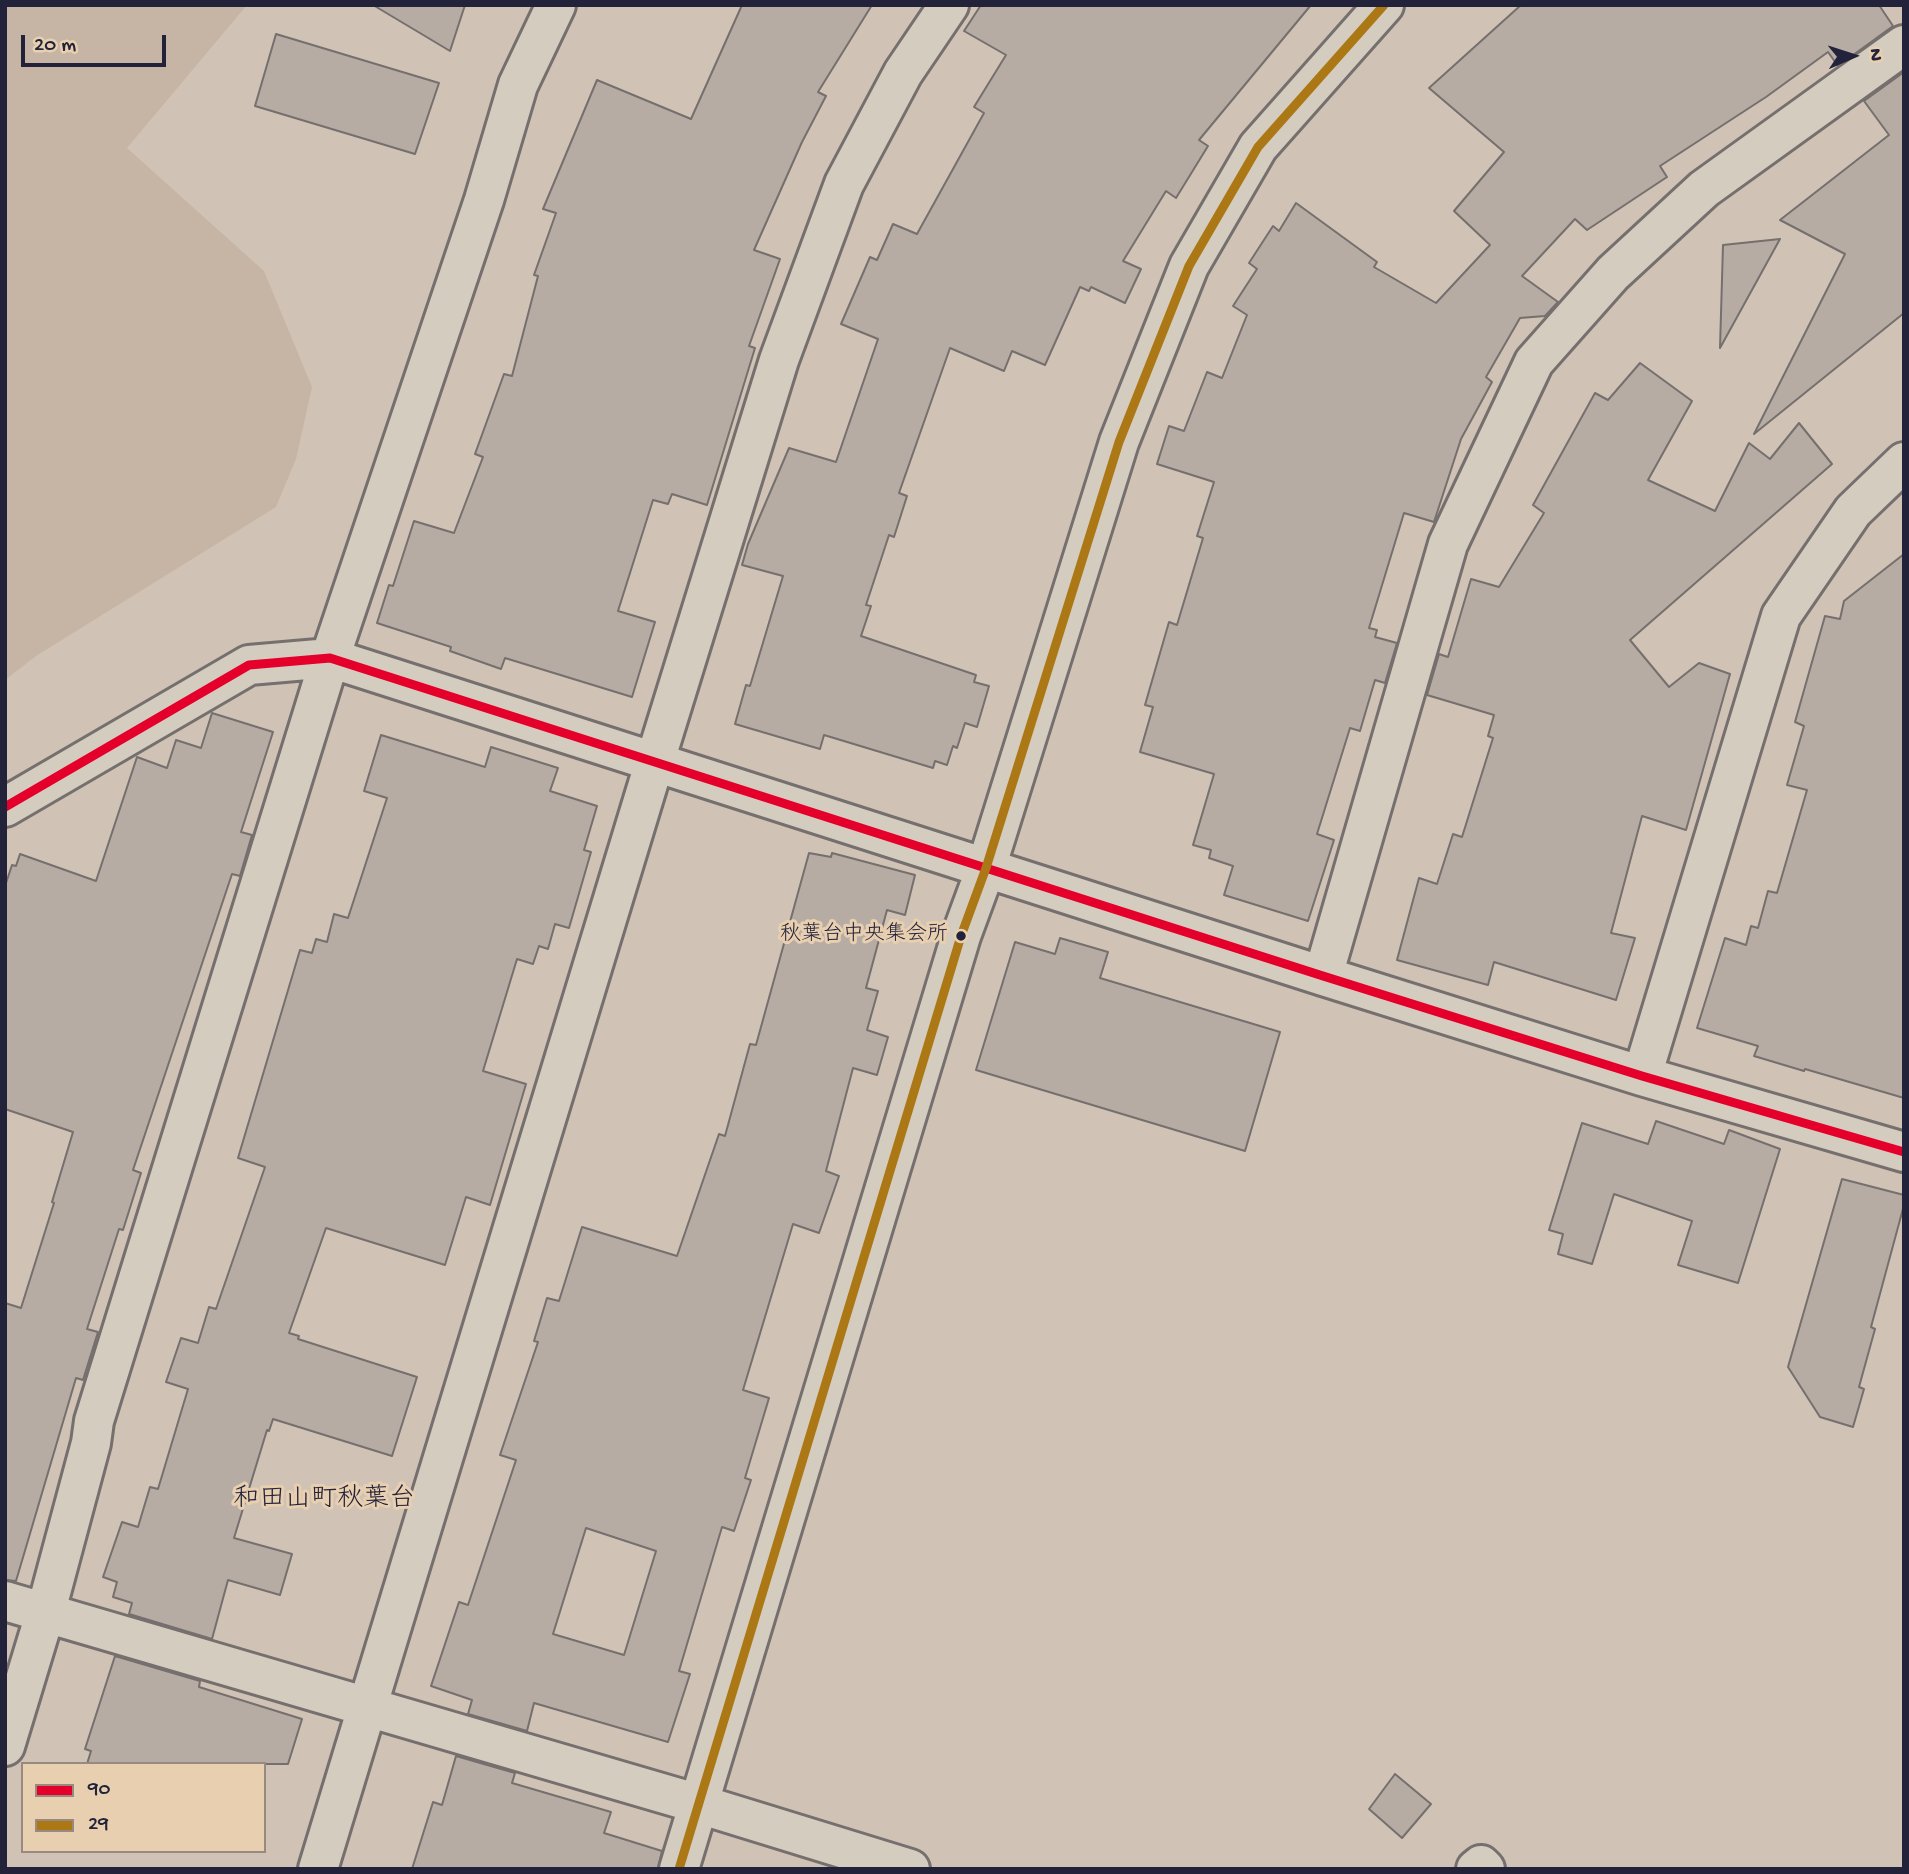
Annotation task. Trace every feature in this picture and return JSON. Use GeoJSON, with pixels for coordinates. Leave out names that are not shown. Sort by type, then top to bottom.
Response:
{"type":"FeatureCollection","features":[{"type":"Feature","properties":{"kind":"street"},"geometry":{"type":"LineString","coordinates":[[5,1746],[46,1611],[91,1443],[94,1421],[330,658],[484,200],[518,85],[556,5]]}},
{"type":"Feature","properties":{"kind":"street"},"geometry":{"type":"LineString","coordinates":[[318,1869],[654,761],[779,360],[844,184],[903,73],[949,5]]}},
{"type":"Feature","properties":{"kind":"street"},"geometry":{"type":"LineString","coordinates":[[679,1869],[961,936],[986,868],[1119,442],[1189,266],[1258,147],[1384,5]]}},
{"type":"Feature","properties":{"kind":"street"},"geometry":{"type":"LineString","coordinates":[[1323,976],[1448,544],[1534,362],[1614,273],[1704,189],[1904,45]]}},
{"type":"Feature","properties":{"kind":"street"},"geometry":{"type":"LineString","coordinates":[[1642,1076],[1781,616],[1853,511],[1904,462]]}},
{"type":"Feature","properties":{"kind":"street"},"geometry":{"type":"LineString","coordinates":[[5,807],[249,665],[330,658],[1323,976],[1642,1076],[1904,1152]]}},
{"type":"Feature","properties":{"kind":"street"},"geometry":{"type":"LineString","coordinates":[[5,1601],[699,1804],[910,1869]]}},
{"type":"Feature","properties":{"kind":"street"},"geometry":{"type":"LineString","coordinates":[[1476,1869],[1481,1866],[1485,1869]]}},
{"type":"Feature","properties":{"kind":"shaded area"},"geometry":{"type":"Polygon","coordinates":[[[5,5],[247,5],[127,148],[264,271],[312,387],[296,459],[276,507],[36,656],[5,680],[5,5]]]}},
{"type":"Feature","properties":{"kind":"building"},"geometry":{"type":"Polygon","coordinates":[[[373,5],[465,5],[450,51],[373,5]]]}},
{"type":"Feature","properties":{"kind":"building"},"geometry":{"type":"Polygon","coordinates":[[[742,5],[872,5],[818,92],[826,96],[802,142],[754,250],[780,259],[749,346],[755,348],[707,505],[672,494],[668,504],[653,500],[618,611],[655,622],[632,697],[505,658],[501,669],[450,651],[451,647],[377,623],[389,585],[393,586],[414,521],[454,533],[483,457],[475,454],[504,374],[512,376],[538,276],[534,275],[556,213],[543,209],[597,80],[691,119],[742,5]]]}},
{"type":"Feature","properties":{"kind":"building"},"geometry":{"type":"Polygon","coordinates":[[[981,5],[1311,5],[1199,140],[1208,146],[1176,198],[1166,191],[1123,261],[1141,269],[1125,303],[1091,287],[1089,291],[1080,287],[1045,365],[1012,351],[1004,371],[950,348],[899,493],[907,496],[894,537],[889,535],[866,605],[871,606],[861,636],[976,675],[974,682],[989,686],[977,727],[965,723],[957,748],[953,746],[947,765],[935,761],[933,768],[824,735],[820,749],[735,724],[746,685],[750,686],[783,576],[742,565],[748,544],[789,448],[836,462],[878,339],[841,324],[870,257],[877,260],[893,224],[917,234],[984,113],[974,107],[1006,55],[964,31],[981,5]]]}},
{"type":"Feature","properties":{"kind":"building"},"geometry":{"type":"Polygon","coordinates":[[[1521,5],[1879,5],[1893,26],[1838,66],[1828,52],[1766,97],[1660,166],[1667,177],[1587,230],[1575,219],[1522,276],[1558,302],[1545,316],[1520,318],[1486,377],[1492,382],[1461,439],[1434,522],[1404,513],[1369,628],[1377,630],[1375,637],[1397,643],[1385,683],[1375,680],[1360,731],[1350,728],[1317,834],[1334,840],[1308,921],[1224,895],[1233,866],[1209,858],[1211,850],[1193,845],[1214,774],[1140,752],[1153,707],[1145,705],[1169,622],[1177,625],[1203,538],[1197,536],[1214,482],[1157,464],[1169,426],[1184,431],[1207,372],[1222,378],[1247,315],[1233,306],[1257,269],[1249,263],[1273,226],[1279,231],[1296,203],[1377,262],[1374,267],[1436,303],[1490,245],[1454,211],[1504,152],[1429,88],[1521,5]]]}},
{"type":"Feature","properties":{"kind":"building"},"geometry":{"type":"Polygon","coordinates":[[[276,34],[439,83],[415,154],[255,106],[276,34]]]}},
{"type":"Feature","properties":{"kind":"building"},"geometry":{"type":"Polygon","coordinates":[[[1904,72],[1904,313],[1754,434],[1845,254],[1780,220],[1889,135],[1864,101],[1904,72]]]}},
{"type":"Feature","properties":{"kind":"building"},"geometry":{"type":"Polygon","coordinates":[[[1780,239],[1720,348],[1723,245],[1780,239]]]}},
{"type":"Feature","properties":{"kind":"building"},"geometry":{"type":"Polygon","coordinates":[[[1640,363],[1692,401],[1648,480],[1715,511],[1749,443],[1770,459],[1799,423],[1832,464],[1630,640],[1669,687],[1699,663],[1730,674],[1686,830],[1642,816],[1611,933],[1635,938],[1616,1000],[1494,962],[1488,985],[1397,960],[1419,878],[1437,884],[1453,834],[1462,837],[1493,738],[1488,736],[1494,715],[1427,695],[1439,654],[1448,657],[1471,579],[1499,587],[1544,513],[1533,505],[1595,393],[1608,400],[1640,363]]]}},
{"type":"Feature","properties":{"kind":"building"},"geometry":{"type":"Polygon","coordinates":[[[1904,554],[1904,1098],[1754,1056],[1758,1046],[1697,1028],[1725,938],[1746,945],[1751,926],[1758,928],[1768,891],[1777,893],[1807,790],[1787,785],[1804,726],[1795,722],[1825,616],[1840,619],[1844,601],[1904,554]]]}},
{"type":"Feature","properties":{"kind":"building"},"geometry":{"type":"Polygon","coordinates":[[[212,713],[273,732],[241,832],[252,835],[240,876],[232,874],[133,1170],[141,1173],[123,1230],[119,1229],[87,1329],[98,1332],[83,1380],[76,1378],[16,1581],[5,1580],[5,1303],[21,1308],[73,1132],[5,1109],[5,886],[12,865],[16,866],[20,854],[96,881],[137,757],[167,768],[176,740],[201,748],[212,713]]]}},
{"type":"Feature","properties":{"kind":"building"},"geometry":{"type":"Polygon","coordinates":[[[381,735],[485,767],[491,747],[558,768],[550,791],[597,806],[584,850],[591,852],[569,928],[555,924],[548,949],[539,946],[533,964],[517,959],[483,1071],[526,1084],[490,1205],[466,1197],[445,1265],[326,1228],[289,1333],[299,1336],[298,1339],[417,1377],[392,1456],[273,1419],[269,1431],[267,1430],[234,1538],[292,1554],[280,1595],[228,1580],[212,1639],[129,1614],[132,1603],[113,1597],[117,1582],[103,1577],[122,1522],[138,1527],[150,1487],[158,1489],[188,1389],[166,1382],[181,1338],[198,1343],[209,1307],[216,1309],[265,1167],[238,1158],[300,950],[312,953],[316,939],[327,942],[334,914],[348,918],[387,798],[364,791],[381,735]]]}},
{"type":"Feature","properties":{"kind":"building"},"geometry":{"type":"Polygon","coordinates":[[[809,853],[831,857],[832,853],[915,875],[905,915],[887,910],[866,988],[878,991],[867,1030],[888,1037],[877,1075],[853,1068],[826,1171],[839,1176],[819,1233],[793,1224],[743,1390],[769,1398],[745,1478],[751,1480],[734,1531],[722,1527],[679,1671],[690,1674],[668,1742],[534,1703],[527,1731],[468,1714],[472,1700],[431,1686],[459,1602],[468,1605],[516,1460],[500,1455],[538,1342],[534,1341],[547,1298],[559,1301],[582,1227],[677,1256],[719,1134],[725,1136],[750,1044],[756,1045],[809,853]],[[586,1528],[553,1634],[624,1655],[656,1551],[586,1528]]]}},
{"type":"Feature","properties":{"kind":"building"},"geometry":{"type":"Polygon","coordinates":[[[1060,938],[1108,952],[1100,978],[1280,1032],[1245,1151],[976,1070],[1015,942],[1055,954],[1060,938]]]}},
{"type":"Feature","properties":{"kind":"building"},"geometry":{"type":"Polygon","coordinates":[[[1656,1121],[1724,1144],[1729,1130],[1780,1149],[1738,1283],[1678,1265],[1692,1221],[1614,1194],[1592,1264],[1558,1254],[1563,1234],[1549,1230],[1582,1123],[1648,1144],[1656,1121]]]}},
{"type":"Feature","properties":{"kind":"building"},"geometry":{"type":"Polygon","coordinates":[[[1842,1179],[1904,1195],[1904,1205],[1871,1327],[1875,1329],[1859,1387],[1864,1389],[1853,1427],[1820,1417],[1788,1367],[1842,1179]]]}},
{"type":"Feature","properties":{"kind":"building"},"geometry":{"type":"Polygon","coordinates":[[[115,1656],[200,1681],[199,1687],[302,1719],[288,1764],[88,1762],[91,1751],[85,1749],[115,1656]]]}},
{"type":"Feature","properties":{"kind":"building"},"geometry":{"type":"Polygon","coordinates":[[[456,1756],[515,1773],[512,1783],[611,1812],[604,1833],[662,1851],[658,1869],[412,1869],[433,1802],[442,1805],[456,1756]]]}},
{"type":"Feature","properties":{"kind":"building"},"geometry":{"type":"Polygon","coordinates":[[[1395,1774],[1431,1804],[1402,1838],[1369,1809],[1395,1774]]]}},
{"type":"Feature","properties":{"kind":"transit line","name":"29"},"geometry":{"type":"LineString","coordinates":[[679,1869],[961,936],[986,868],[1119,442],[1189,266],[1258,147],[1384,5]]}},
{"type":"Feature","properties":{"kind":"transit line","name":"90"},"geometry":{"type":"LineString","coordinates":[[5,807],[249,665],[330,658],[1323,976],[1642,1076],[1904,1152]]}},
{"type":"Feature","properties":{"kind":"place","name":"秋葉台中央集会所"},"geometry":{"type":"Point","coordinates":[961,936]}},
{"type":"Feature","properties":{"kind":"district","name":"和田山町秋葉台"},"geometry":{"type":"Point","coordinates":[324,1501]}}]}
